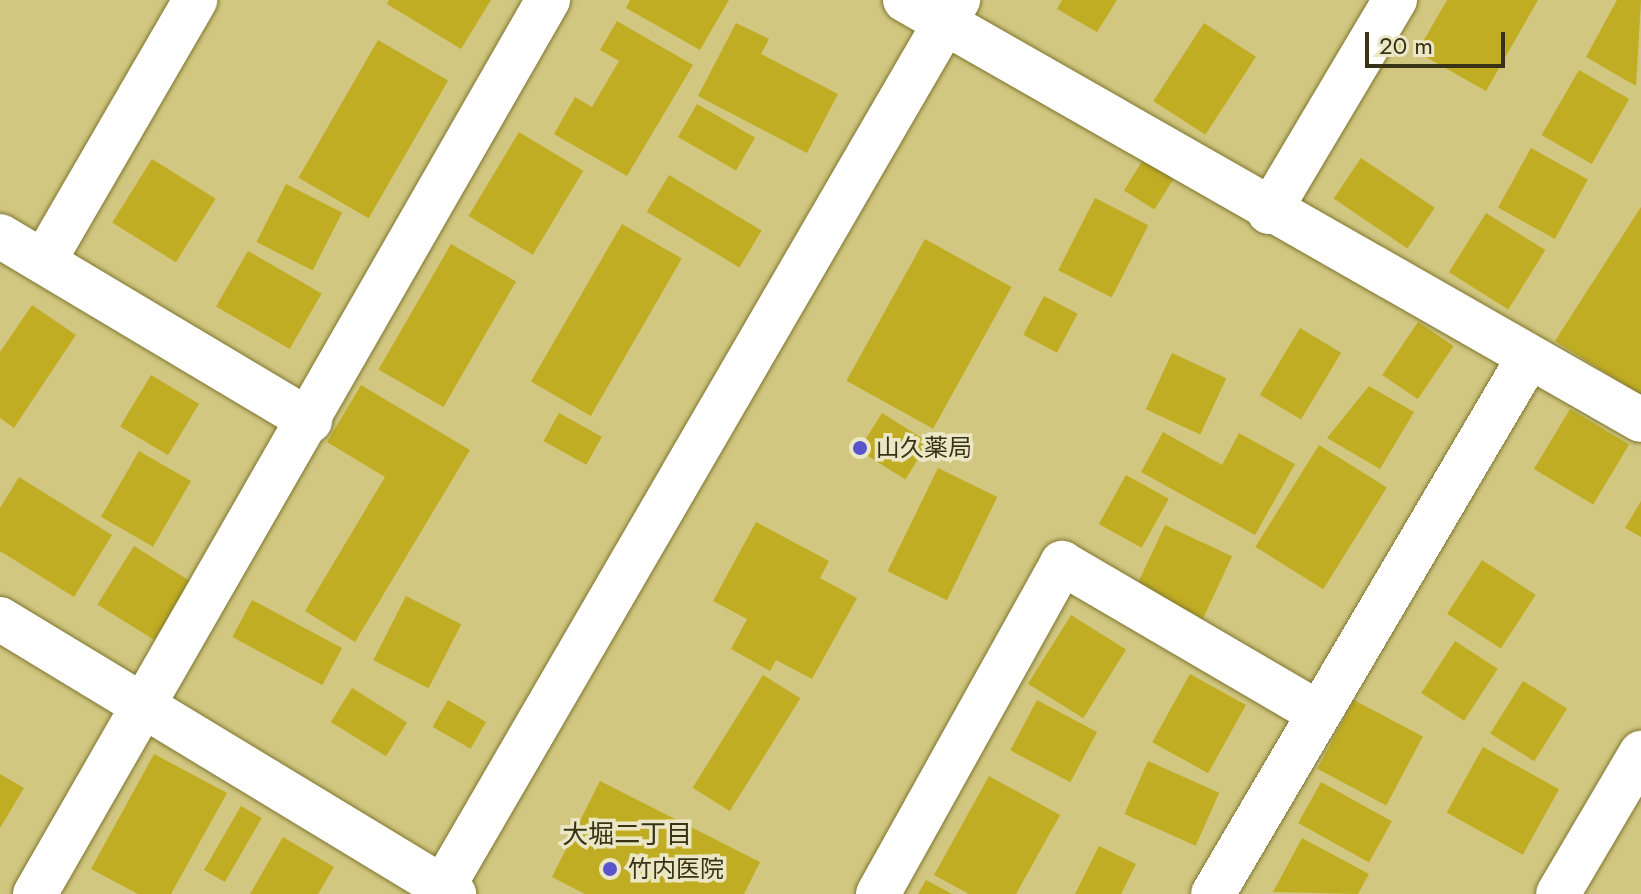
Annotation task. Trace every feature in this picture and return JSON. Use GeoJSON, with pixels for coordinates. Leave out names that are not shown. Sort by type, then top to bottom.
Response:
{"type":"FeatureCollection","features":[{"type":"Feature","properties":{"kind":"street"},"geometry":{"type":"LineString","coordinates":[[44,261],[195,0]]}},
{"type":"Feature","properties":{"kind":"street"},"geometry":{"type":"LineString","coordinates":[[35,894],[310,421],[548,0]]}},
{"type":"Feature","properties":{"kind":"street"},"geometry":{"type":"LineString","coordinates":[[905,0],[951,12],[1269,212],[1641,420]]}},
{"type":"Feature","properties":{"kind":"street"},"geometry":{"type":"LineString","coordinates":[[1269,212],[1395,0]]}},
{"type":"Feature","properties":{"kind":"street"},"geometry":{"type":"LineString","coordinates":[[0,619],[445,892],[951,12]]}},
{"type":"Feature","properties":{"kind":"street"},"geometry":{"type":"LineString","coordinates":[[0,236],[310,421]]}},
{"type":"Feature","properties":{"kind":"street"},"geometry":{"type":"LineString","coordinates":[[1213,894],[1317,712],[1529,357]]}},
{"type":"Feature","properties":{"kind":"street"},"geometry":{"type":"LineString","coordinates":[[878,894],[1062,563],[1317,712]]}},
{"type":"Feature","properties":{"kind":"street"},"geometry":{"type":"LineString","coordinates":[[1558,894],[1641,753]]}},
{"type":"Feature","properties":{"kind":"building"},"geometry":{"type":"Polygon","coordinates":[[[389,0],[491,0],[461,49],[387,4],[389,0]]]}},
{"type":"Feature","properties":{"kind":"building"},"geometry":{"type":"Polygon","coordinates":[[[630,0],[729,0],[700,50],[626,8],[630,0]]]}},
{"type":"Feature","properties":{"kind":"building"},"geometry":{"type":"Polygon","coordinates":[[[1062,0],[1117,0],[1097,32],[1057,9],[1062,0]]]}},
{"type":"Feature","properties":{"kind":"building"},"geometry":{"type":"Polygon","coordinates":[[[1447,0],[1538,0],[1486,91],[1417,52],[1447,0]]]}},
{"type":"Feature","properties":{"kind":"building"},"geometry":{"type":"Polygon","coordinates":[[[1617,0],[1641,0],[1636,86],[1586,57],[1617,0]]]}},
{"type":"Feature","properties":{"kind":"building"},"geometry":{"type":"Polygon","coordinates":[[[617,21],[693,65],[627,176],[554,134],[575,97],[592,107],[619,61],[600,50],[617,21]]]}},
{"type":"Feature","properties":{"kind":"building"},"geometry":{"type":"Polygon","coordinates":[[[736,23],[769,39],[761,54],[838,94],[807,153],[698,96],[736,23]]]}},
{"type":"Feature","properties":{"kind":"building"},"geometry":{"type":"Polygon","coordinates":[[[1204,23],[1256,57],[1205,135],[1153,101],[1204,23]]]}},
{"type":"Feature","properties":{"kind":"building"},"geometry":{"type":"Polygon","coordinates":[[[378,40],[448,80],[369,218],[298,178],[378,40]]]}},
{"type":"Feature","properties":{"kind":"building"},"geometry":{"type":"Polygon","coordinates":[[[1579,70],[1629,99],[1592,164],[1542,135],[1579,70]]]}},
{"type":"Feature","properties":{"kind":"building"},"geometry":{"type":"Polygon","coordinates":[[[697,104],[755,138],[736,170],[678,137],[697,104]]]}},
{"type":"Feature","properties":{"kind":"building"},"geometry":{"type":"Polygon","coordinates":[[[519,132],[583,171],[533,255],[469,216],[519,132]]]}},
{"type":"Feature","properties":{"kind":"building"},"geometry":{"type":"Polygon","coordinates":[[[1531,148],[1588,180],[1555,239],[1498,207],[1531,148]]]}},
{"type":"Feature","properties":{"kind":"building"},"geometry":{"type":"Polygon","coordinates":[[[1361,158],[1435,208],[1407,248],[1334,199],[1361,158]]]}},
{"type":"Feature","properties":{"kind":"building"},"geometry":{"type":"Polygon","coordinates":[[[152,159],[216,199],[176,262],[112,223],[152,159]]]}},
{"type":"Feature","properties":{"kind":"building"},"geometry":{"type":"Polygon","coordinates":[[[1143,160],[1174,179],[1154,210],[1124,191],[1143,160]]]}},
{"type":"Feature","properties":{"kind":"building"},"geometry":{"type":"Polygon","coordinates":[[[669,175],[762,231],[739,267],[647,212],[669,175]]]}},
{"type":"Feature","properties":{"kind":"building"},"geometry":{"type":"Polygon","coordinates":[[[286,184],[342,213],[313,271],[256,242],[286,184]]]}},
{"type":"Feature","properties":{"kind":"building"},"geometry":{"type":"Polygon","coordinates":[[[1095,198],[1148,225],[1112,297],[1058,270],[1095,198]]]}},
{"type":"Feature","properties":{"kind":"building"},"geometry":{"type":"Polygon","coordinates":[[[1641,207],[1641,395],[1555,341],[1641,207]]]}},
{"type":"Feature","properties":{"kind":"building"},"geometry":{"type":"Polygon","coordinates":[[[1486,213],[1545,250],[1508,309],[1449,272],[1486,213]]]}},
{"type":"Feature","properties":{"kind":"building"},"geometry":{"type":"Polygon","coordinates":[[[622,224],[682,258],[591,416],[531,382],[622,224]]]}},
{"type":"Feature","properties":{"kind":"building"},"geometry":{"type":"Polygon","coordinates":[[[925,239],[1012,287],[933,429],[846,381],[925,239]]]}},
{"type":"Feature","properties":{"kind":"building"},"geometry":{"type":"Polygon","coordinates":[[[451,244],[516,281],[443,407],[378,370],[451,244]]]}},
{"type":"Feature","properties":{"kind":"building"},"geometry":{"type":"Polygon","coordinates":[[[248,251],[322,294],[290,349],[216,306],[248,251]]]}},
{"type":"Feature","properties":{"kind":"building"},"geometry":{"type":"Polygon","coordinates":[[[1044,296],[1078,314],[1057,353],[1023,335],[1044,296]]]}},
{"type":"Feature","properties":{"kind":"building"},"geometry":{"type":"Polygon","coordinates":[[[32,305],[76,335],[14,428],[0,418],[0,352],[32,305]]]}},
{"type":"Feature","properties":{"kind":"building"},"geometry":{"type":"Polygon","coordinates":[[[1418,322],[1454,346],[1418,399],[1382,375],[1418,322]]]}},
{"type":"Feature","properties":{"kind":"building"},"geometry":{"type":"Polygon","coordinates":[[[1300,328],[1341,353],[1301,420],[1260,395],[1300,328]]]}},
{"type":"Feature","properties":{"kind":"building"},"geometry":{"type":"Polygon","coordinates":[[[1172,353],[1226,378],[1200,435],[1146,409],[1172,353]]]}},
{"type":"Feature","properties":{"kind":"building"},"geometry":{"type":"Polygon","coordinates":[[[151,375],[199,404],[168,455],[120,426],[151,375]]]}},
{"type":"Feature","properties":{"kind":"building"},"geometry":{"type":"Polygon","coordinates":[[[361,385],[470,450],[355,642],[305,611],[385,477],[327,442],[361,385]]]}},
{"type":"Feature","properties":{"kind":"building"},"geometry":{"type":"Polygon","coordinates":[[[1369,386],[1414,412],[1380,469],[1327,438],[1369,386]]]}},
{"type":"Feature","properties":{"kind":"building"},"geometry":{"type":"Polygon","coordinates":[[[1570,409],[1629,445],[1593,505],[1534,469],[1570,409]]]}},
{"type":"Feature","properties":{"kind":"building"},"geometry":{"type":"Polygon","coordinates":[[[559,413],[602,437],[586,465],[543,441],[559,413]]]}},
{"type":"Feature","properties":{"kind":"building"},"geometry":{"type":"Polygon","coordinates":[[[882,413],[929,442],[905,479],[859,450],[882,413]]]}},
{"type":"Feature","properties":{"kind":"building"},"geometry":{"type":"Polygon","coordinates":[[[1163,432],[1222,465],[1239,433],[1295,464],[1255,535],[1141,472],[1163,432]]]}},
{"type":"Feature","properties":{"kind":"building"},"geometry":{"type":"Polygon","coordinates":[[[1319,445],[1387,487],[1323,589],[1255,547],[1319,445]]]}},
{"type":"Feature","properties":{"kind":"building"},"geometry":{"type":"Polygon","coordinates":[[[139,451],[191,481],[153,547],[101,517],[139,451]]]}},
{"type":"Feature","properties":{"kind":"building"},"geometry":{"type":"Polygon","coordinates":[[[938,468],[997,497],[947,600],[888,571],[938,468]]]}},
{"type":"Feature","properties":{"kind":"building"},"geometry":{"type":"Polygon","coordinates":[[[1126,475],[1169,499],[1142,548],[1099,524],[1126,475]]]}},
{"type":"Feature","properties":{"kind":"building"},"geometry":{"type":"Polygon","coordinates":[[[19,477],[112,535],[74,597],[0,551],[0,508],[19,477]]]}},
{"type":"Feature","properties":{"kind":"building"},"geometry":{"type":"Polygon","coordinates":[[[1641,501],[1641,537],[1625,528],[1641,501]]]}},
{"type":"Feature","properties":{"kind":"building"},"geometry":{"type":"Polygon","coordinates":[[[756,522],[829,561],[820,578],[857,598],[812,679],[776,660],[770,671],[731,649],[747,619],[713,601],[756,522]]]}},
{"type":"Feature","properties":{"kind":"building"},"geometry":{"type":"Polygon","coordinates":[[[1165,525],[1232,556],[1202,621],[1135,589],[1165,525]]]}},
{"type":"Feature","properties":{"kind":"building"},"geometry":{"type":"Polygon","coordinates":[[[134,546],[191,582],[154,640],[97,605],[134,546]]]}},
{"type":"Feature","properties":{"kind":"building"},"geometry":{"type":"Polygon","coordinates":[[[1482,560],[1536,595],[1501,649],[1447,614],[1482,560]]]}},
{"type":"Feature","properties":{"kind":"building"},"geometry":{"type":"Polygon","coordinates":[[[406,596],[461,624],[429,688],[373,660],[406,596]]]}},
{"type":"Feature","properties":{"kind":"building"},"geometry":{"type":"Polygon","coordinates":[[[252,600],[342,648],[322,685],[232,637],[252,600]]]}},
{"type":"Feature","properties":{"kind":"building"},"geometry":{"type":"Polygon","coordinates":[[[1071,615],[1126,649],[1083,718],[1028,684],[1071,615]]]}},
{"type":"Feature","properties":{"kind":"building"},"geometry":{"type":"Polygon","coordinates":[[[1455,641],[1498,669],[1464,721],[1421,693],[1455,641]]]}},
{"type":"Feature","properties":{"kind":"building"},"geometry":{"type":"Polygon","coordinates":[[[1190,674],[1246,705],[1208,773],[1152,742],[1190,674]]]}},
{"type":"Feature","properties":{"kind":"building"},"geometry":{"type":"Polygon","coordinates":[[[763,675],[800,698],[730,811],[693,788],[763,675]]]}},
{"type":"Feature","properties":{"kind":"building"},"geometry":{"type":"Polygon","coordinates":[[[1523,681],[1567,709],[1534,761],[1490,734],[1523,681]]]}},
{"type":"Feature","properties":{"kind":"building"},"geometry":{"type":"Polygon","coordinates":[[[352,688],[407,722],[386,756],[331,722],[352,688]]]}},
{"type":"Feature","properties":{"kind":"building"},"geometry":{"type":"Polygon","coordinates":[[[448,700],[486,722],[471,749],[432,727],[448,700]]]}},
{"type":"Feature","properties":{"kind":"building"},"geometry":{"type":"Polygon","coordinates":[[[1037,700],[1097,732],[1070,782],[1010,750],[1037,700]]]}},
{"type":"Feature","properties":{"kind":"building"},"geometry":{"type":"Polygon","coordinates":[[[1354,700],[1423,737],[1386,805],[1317,769],[1354,700]]]}},
{"type":"Feature","properties":{"kind":"building"},"geometry":{"type":"Polygon","coordinates":[[[1483,747],[1559,789],[1523,855],[1447,813],[1483,747]]]}},
{"type":"Feature","properties":{"kind":"building"},"geometry":{"type":"Polygon","coordinates":[[[154,754],[227,793],[171,894],[138,894],[91,869],[154,754]]]}},
{"type":"Feature","properties":{"kind":"building"},"geometry":{"type":"Polygon","coordinates":[[[1148,761],[1219,793],[1196,846],[1124,814],[1148,761]]]}},
{"type":"Feature","properties":{"kind":"building"},"geometry":{"type":"Polygon","coordinates":[[[0,774],[24,788],[0,828],[0,774]]]}},
{"type":"Feature","properties":{"kind":"building"},"geometry":{"type":"Polygon","coordinates":[[[989,776],[1060,815],[1016,894],[969,894],[934,875],[989,776]]]}},
{"type":"Feature","properties":{"kind":"building"},"geometry":{"type":"Polygon","coordinates":[[[600,781],[760,862],[744,894],[585,894],[552,877],[600,781]]]}},
{"type":"Feature","properties":{"kind":"building"},"geometry":{"type":"Polygon","coordinates":[[[1321,782],[1392,821],[1369,862],[1298,823],[1321,782]]]}},
{"type":"Feature","properties":{"kind":"building"},"geometry":{"type":"Polygon","coordinates":[[[241,806],[262,818],[225,882],[204,870],[241,806]]]}},
{"type":"Feature","properties":{"kind":"building"},"geometry":{"type":"Polygon","coordinates":[[[283,837],[334,867],[318,894],[250,894],[283,837]]]}},
{"type":"Feature","properties":{"kind":"building"},"geometry":{"type":"Polygon","coordinates":[[[1302,838],[1369,874],[1358,894],[1273,892],[1302,838]]]}},
{"type":"Feature","properties":{"kind":"building"},"geometry":{"type":"Polygon","coordinates":[[[1099,846],[1136,864],[1121,894],[1075,894],[1099,846]]]}},
{"type":"Feature","properties":{"kind":"building"},"geometry":{"type":"Polygon","coordinates":[[[926,880],[952,894],[918,894],[926,880]]]}},
{"type":"Feature","properties":{"kind":"place","name":"山久薬局"},"geometry":{"type":"Point","coordinates":[860,448]}},
{"type":"Feature","properties":{"kind":"place","name":"竹内医院"},"geometry":{"type":"Point","coordinates":[610,869]}},
{"type":"Feature","properties":{"kind":"district","name":"大堀二丁目"},"geometry":{"type":"Point","coordinates":[627,835]}}]}
